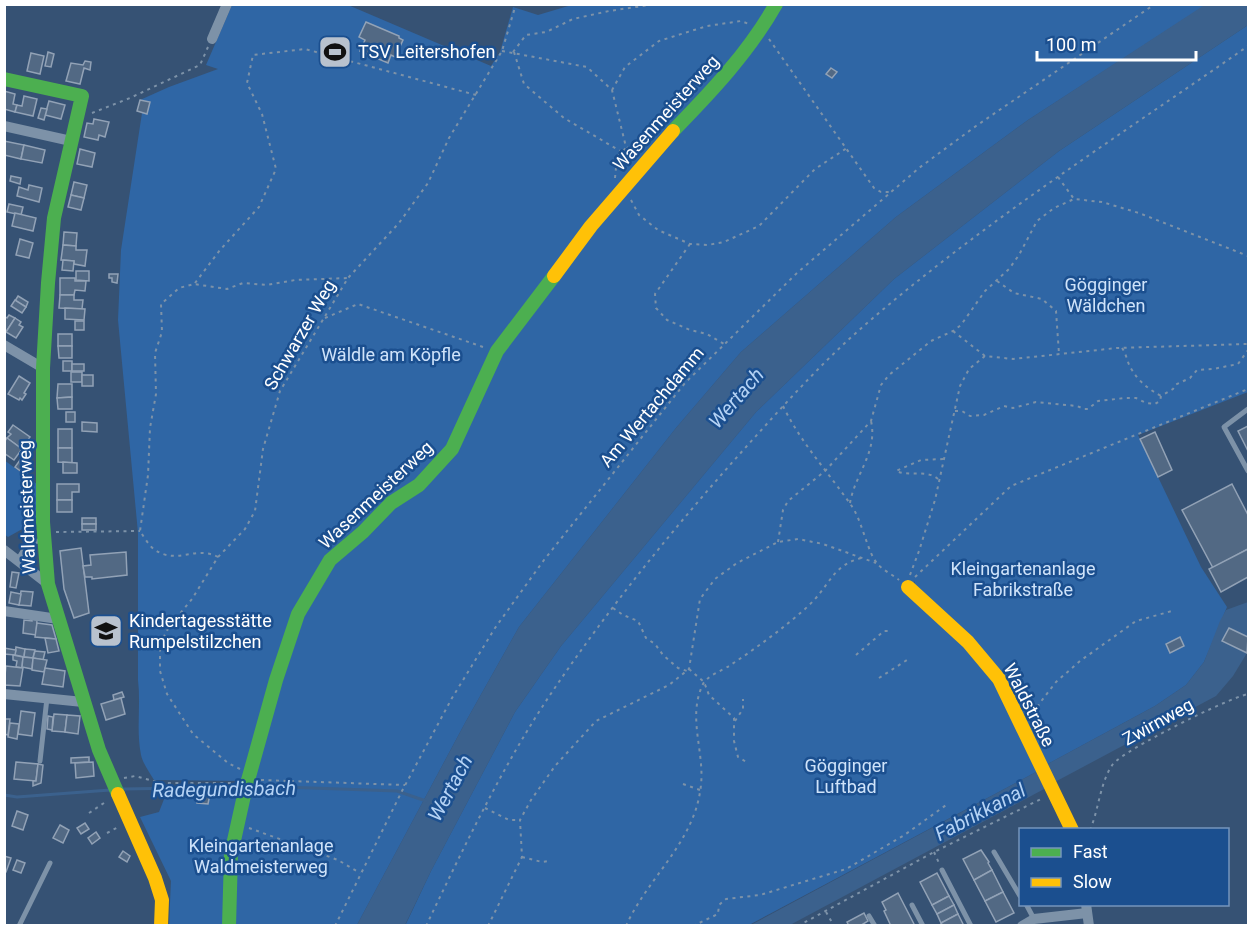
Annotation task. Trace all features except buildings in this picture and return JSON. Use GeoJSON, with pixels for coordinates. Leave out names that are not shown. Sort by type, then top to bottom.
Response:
{"type":"FeatureCollection","features":[{"type":"Feature","properties":{"kind":"street"},"geometry":{"type":"LineString","coordinates":[[212,39],[227,4]]}},
{"type":"Feature","properties":{"kind":"street","name":"Wasenmeisterweg"},"geometry":{"type":"LineString","coordinates":[[230,926],[231,854],[276,680],[298,614],[330,560],[363,532],[391,503],[419,485],[452,449],[497,351],[557,269],[647,159],[715,88],[762,29],[776,4]]}},
{"type":"Feature","properties":{"kind":"street","name":"Waldmeisterweg"},"geometry":{"type":"LineString","coordinates":[[4,79],[82,96],[54,218],[43,368],[44,536],[48,584],[99,750],[155,878],[162,900],[161,926]]}},
{"type":"Feature","properties":{"kind":"street"},"geometry":{"type":"LineString","coordinates":[[4,126],[71,141]]}},
{"type":"Feature","properties":{"kind":"street"},"geometry":{"type":"LineString","coordinates":[[4,345],[43,368]]}},
{"type":"Feature","properties":{"kind":"street"},"geometry":{"type":"LineString","coordinates":[[4,550],[48,584]]}},
{"type":"Feature","properties":{"kind":"street","name":"Waldstraße"},"geometry":{"type":"LineString","coordinates":[[908,587],[971,645],[999,680],[1071,828]]}},
{"type":"Feature","properties":{"kind":"street"},"geometry":{"type":"LineString","coordinates":[[4,611],[58,618]]}},
{"type":"Feature","properties":{"kind":"street"},"geometry":{"type":"LineString","coordinates":[[4,694],[83,702]]}},
{"type":"Feature","properties":{"kind":"street"},"geometry":{"type":"LineString","coordinates":[[1022,926],[1034,919],[1087,909],[1089,926]]}},
{"type":"Feature","properties":{"kind":"lane"},"geometry":{"type":"LineString","coordinates":[[1248,409],[1224,427],[1248,471]]}},
{"type":"Feature","properties":{"kind":"lane"},"geometry":{"type":"LineString","coordinates":[[18,560],[25,546],[44,536]]}},
{"type":"Feature","properties":{"kind":"lane"},"geometry":{"type":"LineString","coordinates":[[40,761],[47,699]]}},
{"type":"Feature","properties":{"kind":"lane"},"geometry":{"type":"LineString","coordinates":[[994,852],[1019,894]]}},
{"type":"Feature","properties":{"kind":"lane"},"geometry":{"type":"LineString","coordinates":[[19,926],[50,863]]}},
{"type":"Feature","properties":{"kind":"lane"},"geometry":{"type":"LineString","coordinates":[[942,870],[972,926]]}},
{"type":"Feature","properties":{"kind":"lane"},"geometry":{"type":"LineString","coordinates":[[912,905],[923,926]]}},
{"type":"Feature","properties":{"kind":"lane"},"geometry":{"type":"LineString","coordinates":[[1027,906],[1034,919]]}},
{"type":"Feature","properties":{"kind":"lane"},"geometry":{"type":"LineString","coordinates":[[869,916],[875,926]]}},
{"type":"Feature","properties":{"kind":"path","name":"Schwarzer Weg"},"geometry":{"type":"LineString","coordinates":[[248,782],[193,734],[167,694],[160,670],[160,644],[169,627],[192,599],[218,557],[245,529],[255,511],[263,449],[280,391],[348,278],[399,223],[428,183],[449,138],[502,51],[516,4]]}},
{"type":"Feature","properties":{"kind":"path"},"geometry":{"type":"LineString","coordinates":[[513,52],[526,35],[546,32],[573,18],[609,10],[656,4]]}},
{"type":"Feature","properties":{"kind":"path","name":"Am Wertachdamm"},"geometry":{"type":"LineString","coordinates":[[335,926],[399,796],[452,698],[507,611],[544,560],[686,383],[797,273],[889,192],[976,126],[1155,4]]}},
{"type":"Feature","properties":{"kind":"path"},"geometry":{"type":"LineString","coordinates":[[612,90],[625,67],[659,41],[707,26],[741,21],[762,29],[874,188],[881,192],[889,192]]}},
{"type":"Feature","properties":{"kind":"path"},"geometry":{"type":"LineString","coordinates":[[77,119],[130,98],[200,65],[212,39]]}},
{"type":"Feature","properties":{"kind":"path"},"geometry":{"type":"LineString","coordinates":[[426,926],[485,808],[547,699],[613,608],[711,486],[818,368],[866,324],[983,230],[1248,46]]}},
{"type":"Feature","properties":{"kind":"path"},"geometry":{"type":"LineString","coordinates":[[194,284],[220,250],[259,207],[276,169],[262,114],[248,83],[253,55],[305,49],[476,95]]}},
{"type":"Feature","properties":{"kind":"path"},"geometry":{"type":"LineString","coordinates":[[502,51],[587,67],[612,90],[626,147],[647,159]]}},
{"type":"Feature","properties":{"kind":"path"},"geometry":{"type":"LineString","coordinates":[[513,52],[524,84],[564,118],[622,152]]}},
{"type":"Feature","properties":{"kind":"path"},"geometry":{"type":"LineString","coordinates":[[626,147],[617,157],[615,181],[623,188],[639,215],[658,230],[690,244],[708,245],[724,242],[759,226],[815,170],[847,148]]}},
{"type":"Feature","properties":{"kind":"path"},"geometry":{"type":"LineString","coordinates":[[1058,177],[1074,199]]}},
{"type":"Feature","properties":{"kind":"path"},"geometry":{"type":"LineString","coordinates":[[850,503],[855,483],[869,455],[872,439],[871,421],[881,385],[889,375],[931,341],[953,331],[965,321],[985,291],[1009,269],[1037,221],[1054,208],[1074,199],[1102,202],[1139,213],[1248,256]]}},
{"type":"Feature","properties":{"kind":"path"},"geometry":{"type":"LineString","coordinates":[[690,244],[655,294],[656,308],[667,320],[690,330],[707,334],[724,344]]}},
{"type":"Feature","properties":{"kind":"path"},"geometry":{"type":"LineString","coordinates":[[218,557],[210,553],[195,552],[178,557],[162,552],[154,549],[140,531],[148,476],[150,428],[156,394],[155,353],[162,332],[161,304],[179,288],[194,284],[227,288],[243,284],[267,285],[294,280],[348,278]]}},
{"type":"Feature","properties":{"kind":"path"},"geometry":{"type":"LineString","coordinates":[[996,280],[1014,293],[1042,299],[1056,311],[1059,354]]}},
{"type":"Feature","properties":{"kind":"path"},"geometry":{"type":"LineString","coordinates":[[324,319],[358,304],[497,351]]}},
{"type":"Feature","properties":{"kind":"path"},"geometry":{"type":"LineString","coordinates":[[953,331],[985,356],[1013,359],[1177,344],[1248,344],[1248,350],[1238,364],[1197,370],[1190,378],[1177,383],[1155,404],[1146,404],[1136,398],[1125,398],[1098,401],[1088,409],[1035,402],[1013,408],[1004,406],[984,415],[970,416],[962,411],[955,411]]}},
{"type":"Feature","properties":{"kind":"path"},"geometry":{"type":"LineString","coordinates":[[1122,348],[1131,368],[1141,381],[1161,396]]}},
{"type":"Feature","properties":{"kind":"path"},"geometry":{"type":"LineString","coordinates":[[908,587],[909,576],[920,551],[935,500],[960,386],[969,369],[985,356]]}},
{"type":"Feature","properties":{"kind":"path"},"geometry":{"type":"LineString","coordinates":[[908,587],[914,578],[1011,486],[1248,388]]}},
{"type":"Feature","properties":{"kind":"path"},"geometry":{"type":"LineString","coordinates":[[783,406],[792,423],[862,523],[876,563]]}},
{"type":"Feature","properties":{"kind":"path"},"geometry":{"type":"LineString","coordinates":[[778,542],[783,510],[788,501],[825,471],[871,421]]}},
{"type":"Feature","properties":{"kind":"path"},"geometry":{"type":"LineString","coordinates":[[939,479],[930,474],[909,474],[896,471],[921,460],[943,459]]}},
{"type":"Feature","properties":{"kind":"path"},"geometry":{"type":"LineString","coordinates":[[44,536],[140,531]]}},
{"type":"Feature","properties":{"kind":"path"},"geometry":{"type":"LineString","coordinates":[[488,926],[522,858],[520,820],[531,800],[555,766],[596,722],[669,685],[688,670],[700,599],[715,579],[737,563],[778,542],[798,539],[823,544],[876,563],[908,587]]}},
{"type":"Feature","properties":{"kind":"path"},"geometry":{"type":"LineString","coordinates":[[626,926],[648,886],[675,852],[690,823],[700,790],[702,762],[695,721],[704,682],[781,629],[814,600],[840,568],[862,558]]}},
{"type":"Feature","properties":{"kind":"path"},"geometry":{"type":"LineString","coordinates":[[613,608],[638,621],[646,638],[655,644],[663,655],[678,668],[688,670],[704,682],[709,695],[735,721]]}},
{"type":"Feature","properties":{"kind":"path"},"geometry":{"type":"LineString","coordinates":[[1026,738],[1039,704],[1056,682],[1136,621],[1172,611]]}},
{"type":"Feature","properties":{"kind":"path"},"geometry":{"type":"LineString","coordinates":[[856,655],[884,630],[889,631]]}},
{"type":"Feature","properties":{"kind":"path"},"geometry":{"type":"LineString","coordinates":[[879,678],[907,660]]}},
{"type":"Feature","properties":{"kind":"path","name":"Zwirnweg"},"geometry":{"type":"LineString","coordinates":[[1091,828],[1098,801],[1114,762],[1218,705],[1248,694]]}},
{"type":"Feature","properties":{"kind":"path"},"geometry":{"type":"LineString","coordinates":[[744,699],[743,709],[735,721],[734,741],[738,757],[748,764]]}},
{"type":"Feature","properties":{"kind":"path"},"geometry":{"type":"LineString","coordinates":[[89,813],[115,788],[135,776],[161,783],[405,785]]}},
{"type":"Feature","properties":{"kind":"path"},"geometry":{"type":"LineString","coordinates":[[683,784],[700,790]]}},
{"type":"Feature","properties":{"kind":"path"},"geometry":{"type":"LineString","coordinates":[[798,926],[1053,790]]}},
{"type":"Feature","properties":{"kind":"path"},"geometry":{"type":"LineString","coordinates":[[693,926],[707,917],[718,914],[719,905],[726,899],[760,895],[846,869],[903,837],[949,803]]}},
{"type":"Feature","properties":{"kind":"path"},"geometry":{"type":"LineString","coordinates":[[485,808],[509,820],[520,820]]}},
{"type":"Feature","properties":{"kind":"path"},"geometry":{"type":"LineString","coordinates":[[238,824],[338,860],[361,873]]}},
{"type":"Feature","properties":{"kind":"path"},"geometry":{"type":"LineString","coordinates":[[933,852],[942,870]]}},
{"type":"Feature","properties":{"kind":"path"},"geometry":{"type":"LineString","coordinates":[[522,858],[549,861]]}},
{"type":"Feature","properties":{"kind":"path"},"geometry":{"type":"LineString","coordinates":[[826,911],[834,926]]}},
{"type":"Feature","properties":{"kind":"green space","name":"Wäldle am Köpfle"},"geometry":{"type":"Polygon","coordinates":[[[575,4],[1206,5],[1028,120],[896,217],[741,352],[676,428],[519,627],[357,925],[169,925],[171,881],[140,817],[159,812],[168,789],[245,790],[256,786],[247,781],[154,780],[141,755],[138,680],[138,533],[118,320],[121,250],[142,113],[137,111],[140,100],[218,69],[206,65],[232,5],[348,5],[491,66],[500,52],[513,7],[538,15],[575,4]]]}},
{"type":"Feature","properties":{"kind":"green space","name":"Gögginger Wäldchen"},"geometry":{"type":"Polygon","coordinates":[[[1248,25],[1248,392],[1138,435],[1201,567],[1227,607],[1204,662],[1186,685],[1155,706],[1044,766],[1040,763],[1001,679],[972,644],[917,591],[914,586],[915,581],[908,591],[999,679],[1038,771],[749,925],[405,926],[431,871],[515,712],[561,646],[756,412],[894,279],[1059,151],[1248,25]]]}},
{"type":"Feature","properties":{"kind":"green space"},"geometry":{"type":"Polygon","coordinates":[[[4,460],[41,487],[40,519],[8,537],[4,534],[4,460]]]}},
{"type":"Feature","properties":{"kind":"water","name":"Wertach"},"geometry":{"type":"Polygon","coordinates":[[[1206,4],[1248,5],[1248,25],[1059,151],[894,279],[756,412],[561,646],[515,712],[405,925],[357,925],[519,627],[676,428],[741,352],[896,217],[1028,120],[1206,4]]]}},
{"type":"Feature","properties":{"kind":"water"},"geometry":{"type":"Polygon","coordinates":[[[1248,602],[1248,637],[1229,628],[1223,641],[1247,653],[1233,676],[1216,696],[1053,783],[1044,766],[1155,706],[1186,685],[1204,662],[1226,610],[1248,602]]]}},
{"type":"Feature","properties":{"kind":"water","name":"Fabrikkanal"},"geometry":{"type":"Polygon","coordinates":[[[1038,771],[1046,788],[790,925],[749,926],[1038,771]]]}},
{"type":"Feature","properties":{"kind":"waterway","name":"Radegundisbach"},"geometry":{"type":"LineString","coordinates":[[252,786],[397,791],[426,801]]}},
{"type":"Feature","properties":{"kind":"waterway","name":"Radegundisbach"},"geometry":{"type":"LineString","coordinates":[[123,789],[242,787]]}},
{"type":"Feature","properties":{"kind":"waterway","name":"Radegundisbach"},"geometry":{"type":"LineString","coordinates":[[4,795],[17,797],[110,790]]}},
{"type":"Feature","properties":{"kind":"traffic: fast"},"geometry":{"type":"LineString","coordinates":[[673,131],[742,55],[776,4]]}},
{"type":"Feature","properties":{"kind":"traffic: fast"},"geometry":{"type":"LineString","coordinates":[[4,79],[82,96],[54,218],[48,283],[43,368],[43,522],[48,584],[99,750],[118,794]]}},
{"type":"Feature","properties":{"kind":"traffic: fast"},"geometry":{"type":"LineString","coordinates":[[229,926],[231,854],[245,791],[276,680],[298,614],[330,560],[363,532],[391,503],[419,485],[452,449],[497,351],[554,276]]}},
{"type":"Feature","properties":{"kind":"traffic: slow"},"geometry":{"type":"LineString","coordinates":[[554,276],[591,226],[673,131]]}},
{"type":"Feature","properties":{"kind":"traffic: slow"},"geometry":{"type":"LineString","coordinates":[[908,587],[968,642],[999,679],[1071,828]]}},
{"type":"Feature","properties":{"kind":"traffic: slow"},"geometry":{"type":"LineString","coordinates":[[118,794],[155,878],[162,900],[161,926]]}},
{"type":"Feature","properties":{"kind":"place","name":"TSV Leitershofen"},"geometry":{"type":"Point","coordinates":[335,52]}},
{"type":"Feature","properties":{"kind":"place","name":"Kindertagesstätte Rumpelstilzchen"},"geometry":{"type":"Point","coordinates":[106,631]}},
{"type":"Feature","properties":{"kind":"park label","name":"Kleingartenanlage Fabrikstraße"},"geometry":{"type":"Point","coordinates":[1023,579]}},
{"type":"Feature","properties":{"kind":"park label","name":"Gögginger Luftbad"},"geometry":{"type":"Point","coordinates":[846,776]}},
{"type":"Feature","properties":{"kind":"park label","name":"Kleingartenanlage Waldmeisterweg"},"geometry":{"type":"Point","coordinates":[261,856]}}]}
